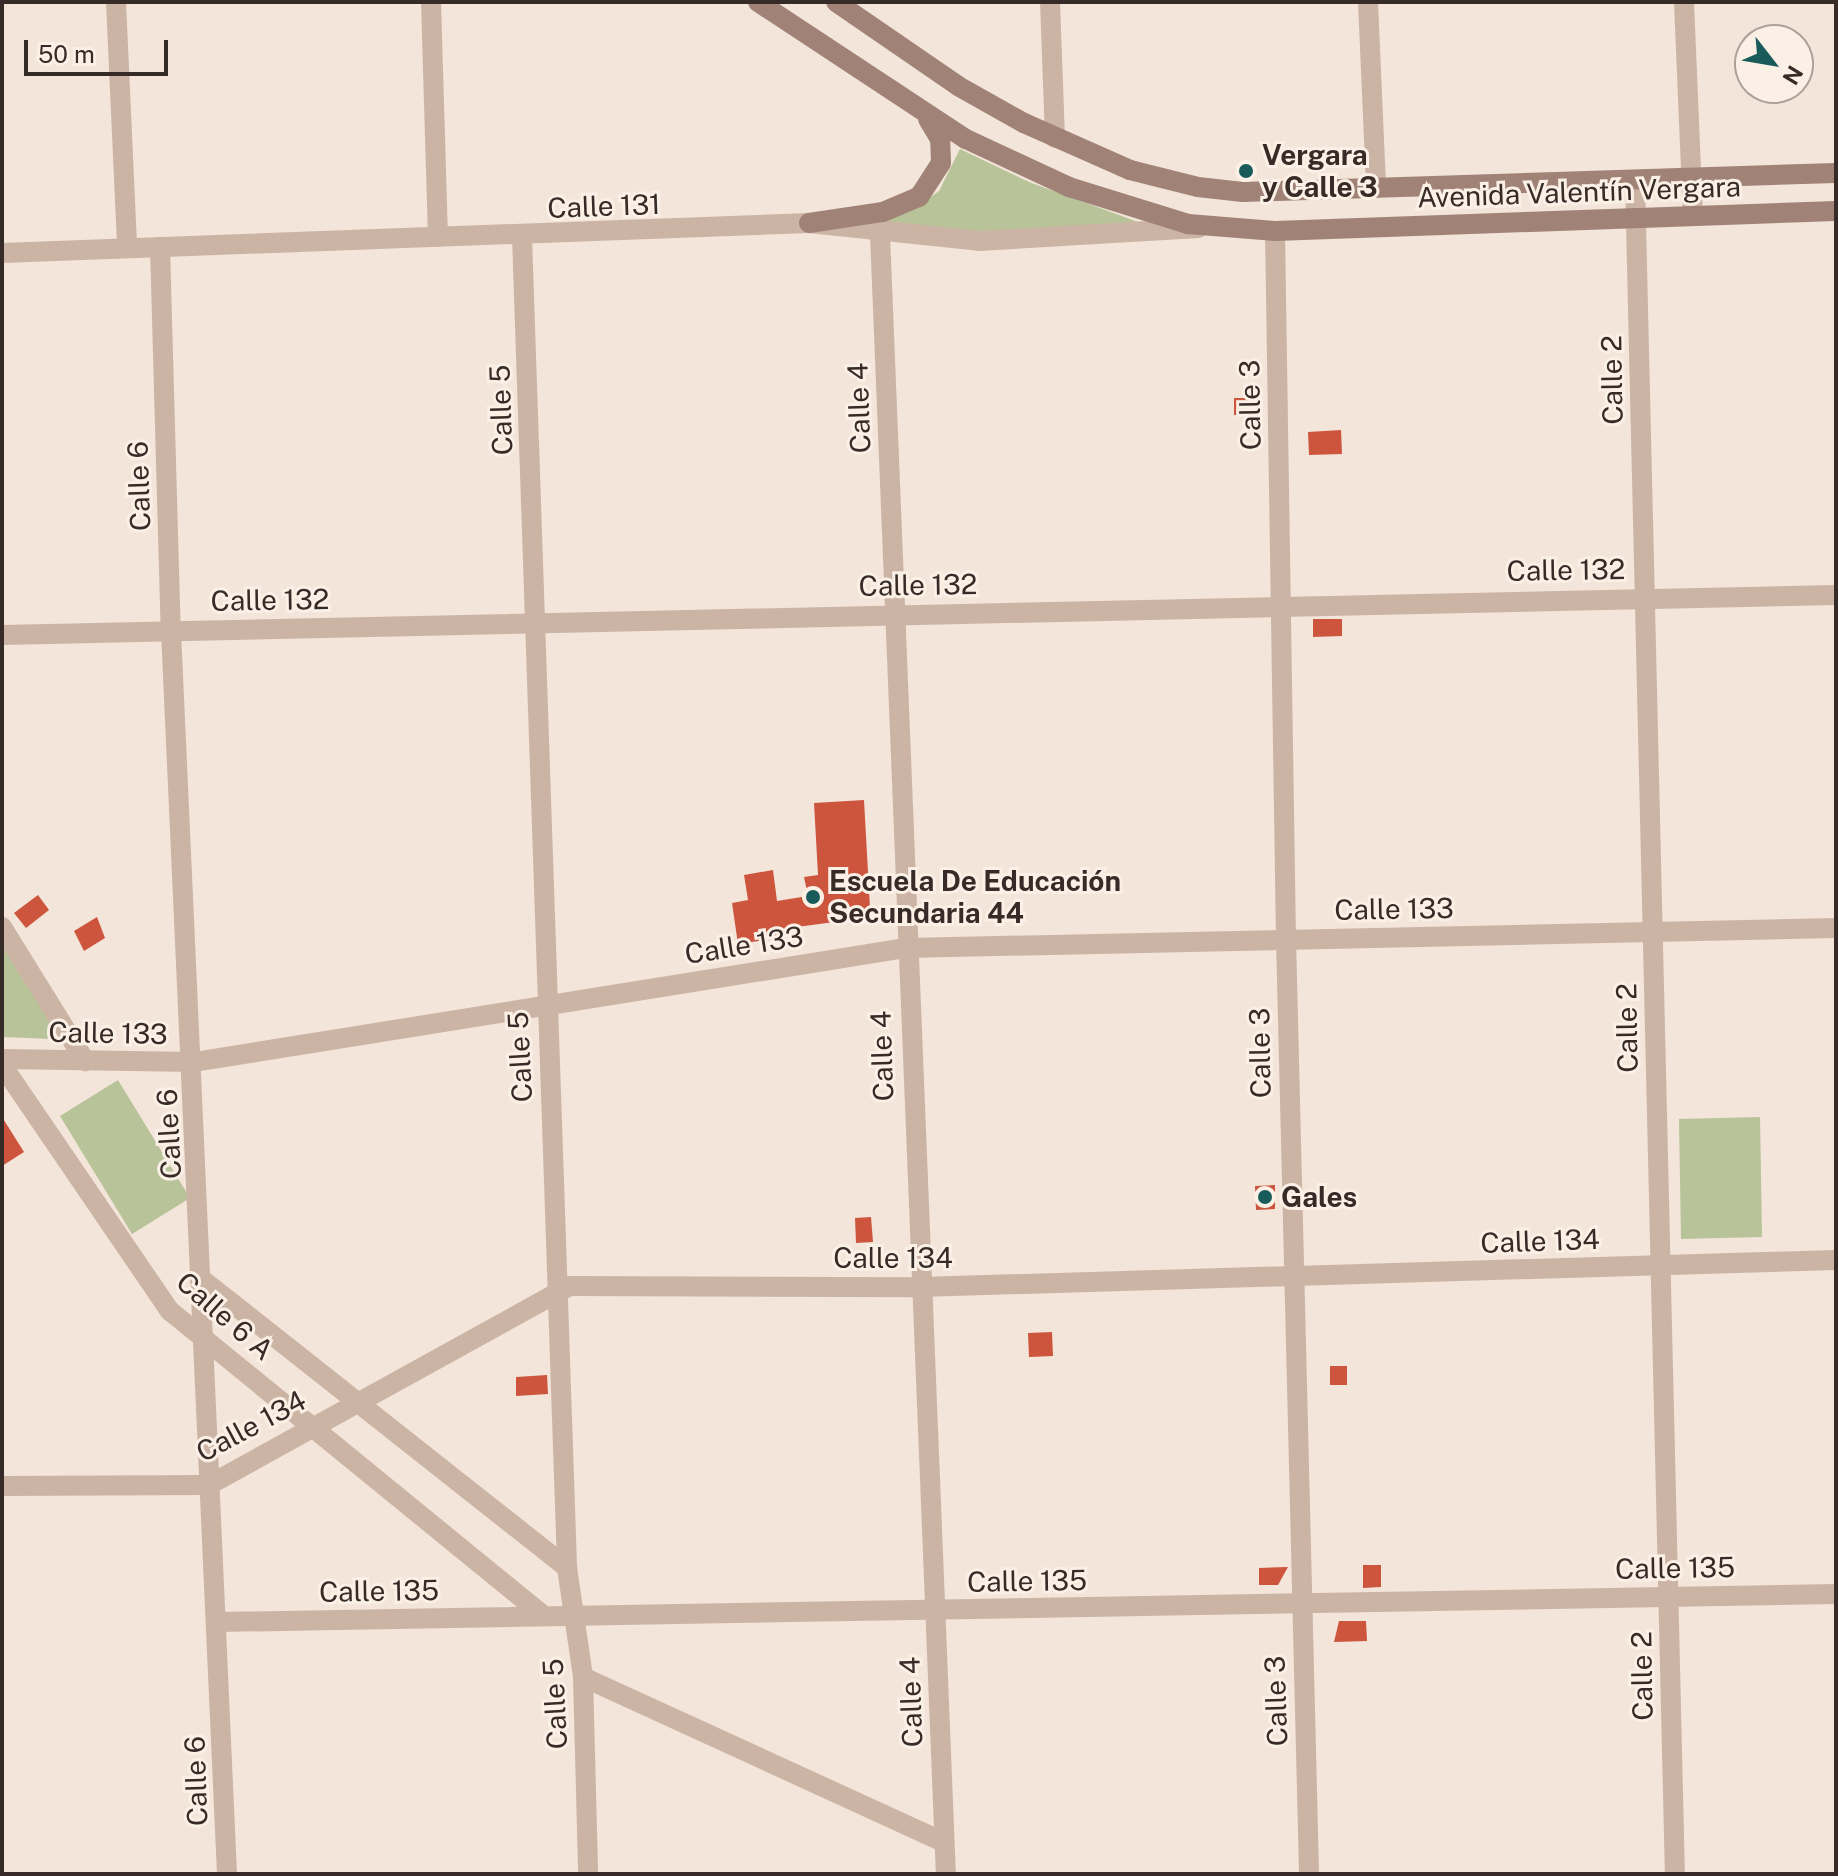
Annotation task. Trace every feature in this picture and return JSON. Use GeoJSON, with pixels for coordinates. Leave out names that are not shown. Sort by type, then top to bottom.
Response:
{"type":"FeatureCollection","features":[{"type":"Feature","properties":{"kind":"main road","name":"Avenida Valentín Vergara"},"geometry":{"type":"LineString","coordinates":[[758,2],[925,116],[1069,187],[1159,218],[1207,227],[1275,231],[1836,211]]}},
{"type":"Feature","properties":{"kind":"main road","name":"Avenida Valentín Vergara"},"geometry":{"type":"LineString","coordinates":[[836,2],[969,92],[1055,138],[1152,177],[1220,190],[1635,181],[1836,173]]}},
{"type":"Feature","properties":{"kind":"main road"},"geometry":{"type":"LineString","coordinates":[[809,223],[883,212],[919,197],[932,182],[942,154],[925,116]]}},
{"type":"Feature","properties":{"kind":"street"},"geometry":{"type":"LineString","coordinates":[[116,2],[127,247]]}},
{"type":"Feature","properties":{"kind":"street"},"geometry":{"type":"LineString","coordinates":[[431,2],[438,237]]}},
{"type":"Feature","properties":{"kind":"street"},"geometry":{"type":"LineString","coordinates":[[1050,2],[1055,138]]}},
{"type":"Feature","properties":{"kind":"street"},"geometry":{"type":"LineString","coordinates":[[1368,2],[1376,186]]}},
{"type":"Feature","properties":{"kind":"street"},"geometry":{"type":"LineString","coordinates":[[1684,2],[1693,216]]}},
{"type":"Feature","properties":{"kind":"street","name":"Calle 2"},"geometry":{"type":"LineString","coordinates":[[1635,181],[1675,1874]]}},
{"type":"Feature","properties":{"kind":"street","name":"Calle 131"},"geometry":{"type":"LineString","coordinates":[[2,253],[438,237],[522,237],[809,223],[880,234],[1006,241],[1207,227]]}},
{"type":"Feature","properties":{"kind":"street","name":"Calle 3"},"geometry":{"type":"LineString","coordinates":[[1275,231],[1293,1277],[1309,1874]]}},
{"type":"Feature","properties":{"kind":"street","name":"Calle 4"},"geometry":{"type":"LineString","coordinates":[[880,234],[906,948],[946,1874]]}},
{"type":"Feature","properties":{"kind":"street","name":"Calle 5"},"geometry":{"type":"LineString","coordinates":[[522,237],[538,622],[546,1005],[567,1568],[583,1677],[588,1874]]}},
{"type":"Feature","properties":{"kind":"street","name":"Calle 6"},"geometry":{"type":"LineString","coordinates":[[160,247],[171,631],[204,1281],[202,1337],[219,1622],[227,1874]]}},
{"type":"Feature","properties":{"kind":"street","name":"Calle 132"},"geometry":{"type":"LineString","coordinates":[[2,635],[1644,596],[1836,595]]}},
{"type":"Feature","properties":{"kind":"street"},"geometry":{"type":"LineString","coordinates":[[2,927],[85,1061]]}},
{"type":"Feature","properties":{"kind":"street","name":"Calle 133"},"geometry":{"type":"LineString","coordinates":[[2,1059],[194,1062],[906,948],[1836,928]]}},
{"type":"Feature","properties":{"kind":"street","name":"Calle 6 A"},"geometry":{"type":"LineString","coordinates":[[2,1065],[156,1295],[202,1337],[544,1616]]}},
{"type":"Feature","properties":{"kind":"street","name":"Calle 134"},"geometry":{"type":"LineString","coordinates":[[2,1486],[209,1485],[559,1290],[920,1287],[1836,1260]]}},
{"type":"Feature","properties":{"kind":"street","name":"Calle 6 A"},"geometry":{"type":"LineString","coordinates":[[204,1281],[567,1568]]}},
{"type":"Feature","properties":{"kind":"street","name":"Calle 135"},"geometry":{"type":"LineString","coordinates":[[219,1622],[1836,1594]]}},
{"type":"Feature","properties":{"kind":"street"},"geometry":{"type":"LineString","coordinates":[[583,1677],[943,1842]]}},
{"type":"Feature","properties":{"kind":"green space"},"geometry":{"type":"Polygon","coordinates":[[[960,149],[1029,182],[1138,222],[982,234],[868,221],[924,202],[939,191],[960,149]]]}},
{"type":"Feature","properties":{"kind":"green space"},"geometry":{"type":"Polygon","coordinates":[[[2,942],[56,1032],[52,1039],[2,1037],[2,942]]]}},
{"type":"Feature","properties":{"kind":"green space"},"geometry":{"type":"Polygon","coordinates":[[[118,1080],[190,1198],[132,1234],[60,1116],[118,1080]]]}},
{"type":"Feature","properties":{"kind":"green space"},"geometry":{"type":"Polygon","coordinates":[[[1760,1117],[1762,1237],[1681,1239],[1679,1119],[1760,1117]]]}},
{"type":"Feature","properties":{"kind":"building"},"geometry":{"type":"Polygon","coordinates":[[[1234,398],[1258,398],[1259,415],[1234,415],[1234,398]]]}},
{"type":"Feature","properties":{"kind":"building"},"geometry":{"type":"Polygon","coordinates":[[[1341,430],[1342,454],[1309,455],[1308,432],[1341,430]]]}},
{"type":"Feature","properties":{"kind":"building"},"geometry":{"type":"Polygon","coordinates":[[[1313,619],[1342,619],[1342,636],[1313,637],[1313,619]]]}},
{"type":"Feature","properties":{"kind":"building"},"geometry":{"type":"Polygon","coordinates":[[[864,800],[870,908],[864,918],[782,929],[786,937],[738,944],[732,903],[748,900],[744,875],[773,870],[777,901],[808,896],[804,877],[818,875],[814,803],[864,800]]]}},
{"type":"Feature","properties":{"kind":"building"},"geometry":{"type":"Polygon","coordinates":[[[38,895],[49,910],[26,928],[14,913],[38,895]]]}},
{"type":"Feature","properties":{"kind":"building"},"geometry":{"type":"Polygon","coordinates":[[[97,917],[105,938],[84,951],[74,931],[97,917]]]}},
{"type":"Feature","properties":{"kind":"building"},"geometry":{"type":"Polygon","coordinates":[[[2,1117],[24,1152],[2,1166],[2,1117]]]}},
{"type":"Feature","properties":{"kind":"building","name":"Gales"},"geometry":{"type":"Polygon","coordinates":[[[1275,1185],[1275,1209],[1256,1210],[1255,1186],[1275,1185]]]}},
{"type":"Feature","properties":{"kind":"building"},"geometry":{"type":"Polygon","coordinates":[[[871,1217],[873,1242],[856,1243],[855,1218],[871,1217]]]}},
{"type":"Feature","properties":{"kind":"building"},"geometry":{"type":"Polygon","coordinates":[[[1052,1332],[1053,1356],[1029,1357],[1028,1333],[1052,1332]]]}},
{"type":"Feature","properties":{"kind":"building"},"geometry":{"type":"Polygon","coordinates":[[[1330,1366],[1347,1366],[1347,1385],[1330,1385],[1330,1366]]]}},
{"type":"Feature","properties":{"kind":"building"},"geometry":{"type":"Polygon","coordinates":[[[547,1375],[548,1394],[516,1396],[516,1377],[547,1375]]]}},
{"type":"Feature","properties":{"kind":"building"},"geometry":{"type":"Polygon","coordinates":[[[1363,1565],[1381,1565],[1381,1587],[1363,1588],[1363,1565]]]}},
{"type":"Feature","properties":{"kind":"building"},"geometry":{"type":"Polygon","coordinates":[[[1288,1567],[1278,1585],[1259,1585],[1259,1568],[1288,1567]]]}},
{"type":"Feature","properties":{"kind":"building"},"geometry":{"type":"Polygon","coordinates":[[[1339,1621],[1366,1621],[1367,1641],[1334,1642],[1339,1621]]]}},
{"type":"Feature","properties":{"kind":"place","name":"Vergara y Calle 3"},"geometry":{"type":"Point","coordinates":[1246,171]}},
{"type":"Feature","properties":{"kind":"place","name":"Escuela De Educación Secundaria 44"},"geometry":{"type":"Point","coordinates":[813,897]}},
{"type":"Feature","properties":{"kind":"place","name":"Gales"},"geometry":{"type":"Point","coordinates":[1265,1197]}}]}
